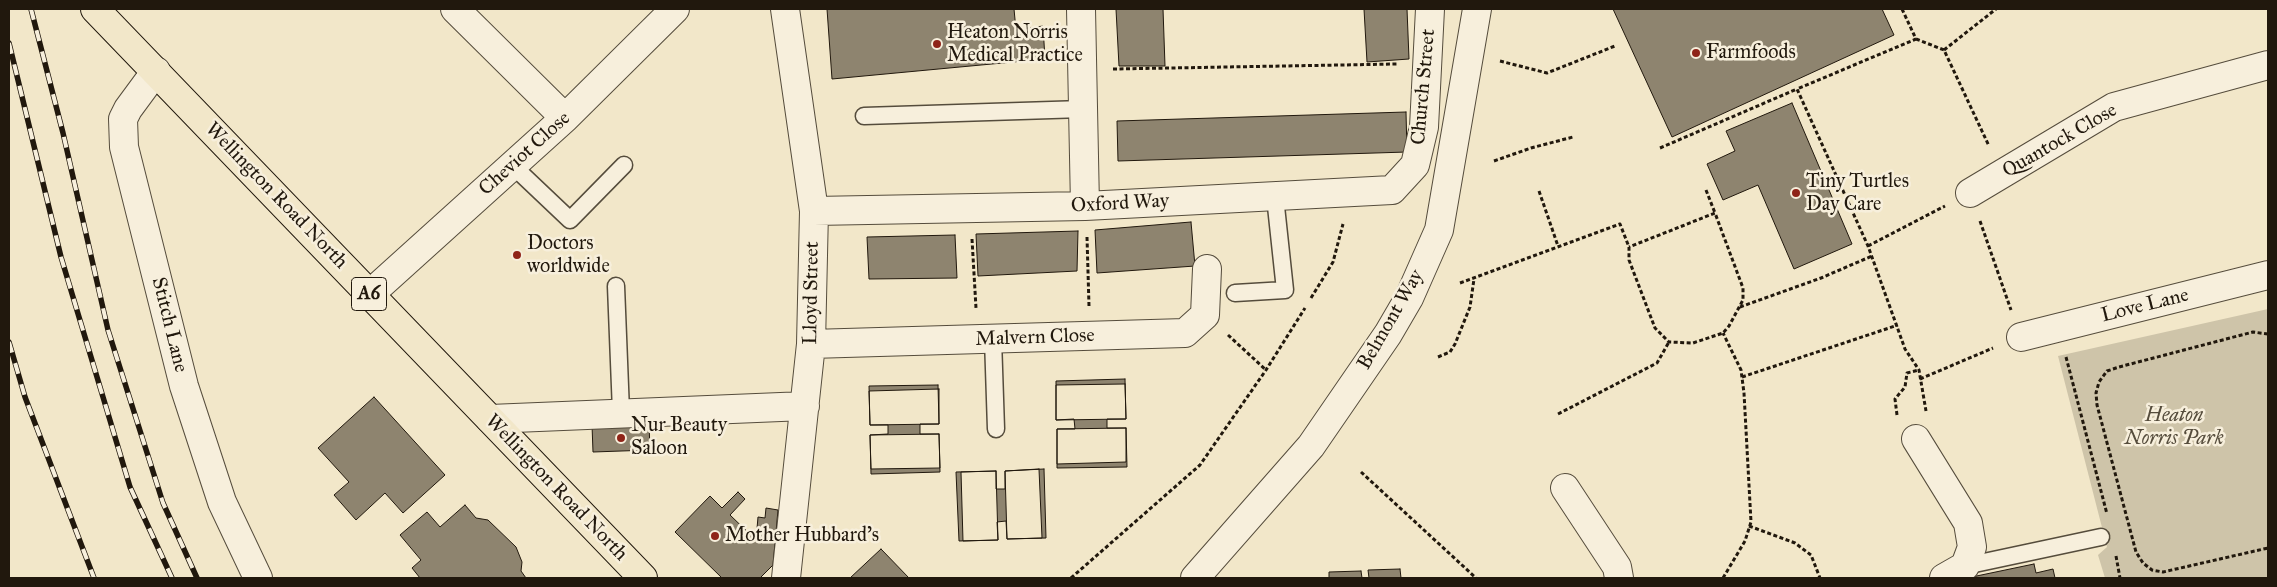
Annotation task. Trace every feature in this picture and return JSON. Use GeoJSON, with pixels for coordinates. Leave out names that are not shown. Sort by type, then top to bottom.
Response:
{"type":"FeatureCollection","features":[{"type":"Feature","properties":{"kind":"highway","name":"Wellington Road North"},"geometry":{"type":"LineString","coordinates":[[96,9],[643,578]]}},
{"type":"Feature","properties":{"kind":"street"},"geometry":{"type":"LineString","coordinates":[[455,9],[565,118]]}},
{"type":"Feature","properties":{"kind":"street","name":"Cheviot Close"},"geometry":{"type":"LineString","coordinates":[[370,294],[565,118],[675,9]]}},
{"type":"Feature","properties":{"kind":"street","name":"Lloyd Street"},"geometry":{"type":"LineString","coordinates":[[785,9],[814,212],[812,344],[786,578]]}},
{"type":"Feature","properties":{"kind":"street"},"geometry":{"type":"LineString","coordinates":[[1081,9],[1085,206]]}},
{"type":"Feature","properties":{"kind":"street","name":"Church Street"},"geometry":{"type":"LineString","coordinates":[[1416,165],[1424,127],[1430,9]]}},
{"type":"Feature","properties":{"kind":"street","name":"Belmont Way"},"geometry":{"type":"LineString","coordinates":[[1195,578],[1311,446],[1388,334],[1408,298],[1439,230],[1477,9]]}},
{"type":"Feature","properties":{"kind":"street","name":"Quantock Close"},"geometry":{"type":"LineString","coordinates":[[1970,193],[2114,107],[2268,65]]}},
{"type":"Feature","properties":{"kind":"street","name":"Stitch Lane"},"geometry":{"type":"LineString","coordinates":[[156,71],[128,109],[123,119],[124,148],[184,386],[222,502],[258,578]]}},
{"type":"Feature","properties":{"kind":"street","name":"Oxford Way"},"geometry":{"type":"LineString","coordinates":[[814,212],[1085,206],[1392,190],[1416,165]]}},
{"type":"Feature","properties":{"kind":"street"},"geometry":{"type":"LineString","coordinates":[[1205,315],[1207,269]]}},
{"type":"Feature","properties":{"kind":"street","name":"Love Lane"},"geometry":{"type":"LineString","coordinates":[[2021,337],[2268,275]]}},
{"type":"Feature","properties":{"kind":"street","name":"Malvern Close"},"geometry":{"type":"LineString","coordinates":[[812,344],[1185,333],[1205,315]]}},
{"type":"Feature","properties":{"kind":"street"},"geometry":{"type":"LineString","coordinates":[[490,419],[621,412],[805,406]]}},
{"type":"Feature","properties":{"kind":"street"},"geometry":{"type":"LineString","coordinates":[[1916,439],[1968,523],[1972,547],[1954,572]]}},
{"type":"Feature","properties":{"kind":"street"},"geometry":{"type":"LineString","coordinates":[[1565,488],[1617,567],[1619,578]]}},
{"type":"Feature","properties":{"kind":"lane"},"geometry":{"type":"LineString","coordinates":[[864,116],[1083,109]]}},
{"type":"Feature","properties":{"kind":"lane"},"geometry":{"type":"LineString","coordinates":[[512,165],[570,220],[624,165]]}},
{"type":"Feature","properties":{"kind":"lane"},"geometry":{"type":"LineString","coordinates":[[1235,293],[1285,290],[1276,197]]}},
{"type":"Feature","properties":{"kind":"lane"},"geometry":{"type":"LineString","coordinates":[[616,286],[621,412]]}},
{"type":"Feature","properties":{"kind":"lane"},"geometry":{"type":"LineString","coordinates":[[985,339],[996,429]]}},
{"type":"Feature","properties":{"kind":"lane"},"geometry":{"type":"LineString","coordinates":[[1954,572],[2101,537]]}},
{"type":"Feature","properties":{"kind":"path"},"geometry":{"type":"LineString","coordinates":[[1902,9],[1916,39],[1944,50],[2002,174]]}},
{"type":"Feature","properties":{"kind":"path"},"geometry":{"type":"LineString","coordinates":[[1944,50],[1996,9]]}},
{"type":"Feature","properties":{"kind":"path"},"geometry":{"type":"LineString","coordinates":[[1660,148],[1916,39]]}},
{"type":"Feature","properties":{"kind":"path"},"geometry":{"type":"LineString","coordinates":[[1500,61],[1546,73],[1615,46]]}},
{"type":"Feature","properties":{"kind":"path"},"geometry":{"type":"LineString","coordinates":[[1082,70],[1428,64]]}},
{"type":"Feature","properties":{"kind":"path"},"geometry":{"type":"LineString","coordinates":[[1797,89],[1868,246],[1898,325],[1905,350],[1920,370],[1920,379],[1931,435],[1901,443],[1895,400],[1905,387],[1907,373],[1920,370]]}},
{"type":"Feature","properties":{"kind":"path"},"geometry":{"type":"LineString","coordinates":[[1494,161],[1531,148],[1573,137]]}},
{"type":"Feature","properties":{"kind":"path"},"geometry":{"type":"LineString","coordinates":[[1460,283],[1620,224],[1629,247],[1629,260],[1655,328],[1669,342],[1693,343],[1723,333],[1743,300],[1744,288],[1706,190]]}},
{"type":"Feature","properties":{"kind":"path"},"geometry":{"type":"LineString","coordinates":[[1540,191],[1558,246]]}},
{"type":"Feature","properties":{"kind":"path"},"geometry":{"type":"LineString","coordinates":[[1071,578],[1200,465],[1266,370],[1333,262],[1351,192]]}},
{"type":"Feature","properties":{"kind":"path"},"geometry":{"type":"LineString","coordinates":[[1868,246],[1970,193],[2021,337],[1920,379]]}},
{"type":"Feature","properties":{"kind":"path"},"geometry":{"type":"LineString","coordinates":[[1085,206],[1091,336]]}},
{"type":"Feature","properties":{"kind":"path"},"geometry":{"type":"LineString","coordinates":[[971,209],[985,339]]}},
{"type":"Feature","properties":{"kind":"path"},"geometry":{"type":"LineString","coordinates":[[1629,247],[1715,213]]}},
{"type":"Feature","properties":{"kind":"path"},"geometry":{"type":"LineString","coordinates":[[1739,307],[1821,278],[1872,256]]}},
{"type":"Feature","properties":{"kind":"path"},"geometry":{"type":"LineString","coordinates":[[1438,357],[1450,352],[1455,344],[1470,307],[1474,278]]}},
{"type":"Feature","properties":{"kind":"path"},"geometry":{"type":"LineString","coordinates":[[1205,315],[1266,370]]}},
{"type":"Feature","properties":{"kind":"path"},"geometry":{"type":"LineString","coordinates":[[1742,377],[1898,325]]}},
{"type":"Feature","properties":{"kind":"path"},"geometry":{"type":"LineString","coordinates":[[2050,329],[2064,351],[2107,515]]}},
{"type":"Feature","properties":{"kind":"path"},"geometry":{"type":"LineString","coordinates":[[2268,334],[2253,332],[2107,371],[2096,393],[2097,405],[2136,552],[2143,563],[2152,570],[2162,572],[2268,548]]}},
{"type":"Feature","properties":{"kind":"path"},"geometry":{"type":"LineString","coordinates":[[1723,333],[1741,370],[1751,522],[1744,541],[1723,578]]}},
{"type":"Feature","properties":{"kind":"path"},"geometry":{"type":"LineString","coordinates":[[1558,414],[1657,363],[1669,342]]}},
{"type":"Feature","properties":{"kind":"path"},"geometry":{"type":"LineString","coordinates":[[1361,472],[1476,578]]}},
{"type":"Feature","properties":{"kind":"path"},"geometry":{"type":"LineString","coordinates":[[1749,526],[1795,543],[1811,555],[1820,578]]}},
{"type":"Feature","properties":{"kind":"path"},"geometry":{"type":"LineString","coordinates":[[2115,552],[2120,578]]}},
{"type":"Feature","properties":{"kind":"green space","name":"Heaton Norris Park"},"geometry":{"type":"Polygon","coordinates":[[[2268,309],[2268,578],[2105,578],[2098,555],[2107,547],[2058,356],[2268,309]]]}},
{"type":"Feature","properties":{"kind":"building","name":"Heaton Norris Medical Practice"},"geometry":{"type":"Polygon","coordinates":[[[827,9],[1014,9],[1016,30],[1043,26],[1045,59],[832,79],[827,9]]]}},
{"type":"Feature","properties":{"kind":"building"},"geometry":{"type":"Polygon","coordinates":[[[1116,9],[1163,9],[1165,66],[1119,66],[1116,9]]]}},
{"type":"Feature","properties":{"kind":"building"},"geometry":{"type":"Polygon","coordinates":[[[1364,9],[1407,9],[1409,59],[1367,62],[1364,9]]]}},
{"type":"Feature","properties":{"kind":"building"},"geometry":{"type":"Polygon","coordinates":[[[1613,9],[1882,9],[1894,35],[1672,137],[1613,9]]]}},
{"type":"Feature","properties":{"kind":"building","name":"Tiny Turtles Day Care"},"geometry":{"type":"Polygon","coordinates":[[[1792,103],[1852,244],[1794,269],[1758,185],[1723,200],[1707,164],[1735,151],[1726,131],[1792,103]]]}},
{"type":"Feature","properties":{"kind":"building"},"geometry":{"type":"Polygon","coordinates":[[[1406,112],[1407,152],[1118,161],[1117,121],[1406,112]]]}},
{"type":"Feature","properties":{"kind":"building"},"geometry":{"type":"Polygon","coordinates":[[[1191,222],[1195,266],[1097,273],[1095,230],[1191,222]]]}},
{"type":"Feature","properties":{"kind":"building"},"geometry":{"type":"Polygon","coordinates":[[[1078,231],[1077,271],[978,276],[976,234],[1078,231]]]}},
{"type":"Feature","properties":{"kind":"building"},"geometry":{"type":"Polygon","coordinates":[[[955,235],[957,278],[869,279],[867,237],[955,235]]]}},
{"type":"Feature","properties":{"kind":"building"},"geometry":{"type":"Polygon","coordinates":[[[1125,379],[1126,419],[1107,419],[1107,428],[1126,428],[1127,467],[1057,468],[1057,429],[1075,429],[1074,419],[1056,420],[1056,381],[1125,379]]]}},
{"type":"Feature","properties":{"kind":"building"},"geometry":{"type":"Polygon","coordinates":[[[1125,384],[1126,419],[1056,420],[1056,385],[1125,384]]]}},
{"type":"Feature","properties":{"kind":"building"},"geometry":{"type":"Polygon","coordinates":[[[938,385],[939,424],[920,424],[920,434],[939,434],[940,472],[871,474],[870,435],[888,434],[888,425],[870,425],[869,386],[938,385]]]}},
{"type":"Feature","properties":{"kind":"building"},"geometry":{"type":"Polygon","coordinates":[[[939,389],[939,424],[870,425],[869,391],[939,389]]]}},
{"type":"Feature","properties":{"kind":"building"},"geometry":{"type":"Polygon","coordinates":[[[374,397],[445,475],[403,513],[385,493],[356,520],[334,495],[349,482],[318,448],[374,397]]]}},
{"type":"Feature","properties":{"kind":"building","name":"Nur Beauty Saloon"},"geometry":{"type":"Polygon","coordinates":[[[649,423],[650,450],[593,452],[592,425],[649,423]]]}},
{"type":"Feature","properties":{"kind":"building"},"geometry":{"type":"Polygon","coordinates":[[[1126,428],[1126,462],[1057,464],[1057,429],[1126,428]]]}},
{"type":"Feature","properties":{"kind":"building"},"geometry":{"type":"Polygon","coordinates":[[[939,434],[940,468],[871,469],[870,435],[939,434]]]}},
{"type":"Feature","properties":{"kind":"building"},"geometry":{"type":"Polygon","coordinates":[[[1039,469],[1042,538],[1007,539],[1005,471],[1039,469]]]}},
{"type":"Feature","properties":{"kind":"building"},"geometry":{"type":"Polygon","coordinates":[[[1044,469],[1046,538],[1007,539],[1006,521],[997,522],[998,540],[959,541],[956,472],[996,471],[996,489],[1005,489],[1005,471],[1044,469]]]}},
{"type":"Feature","properties":{"kind":"building"},"geometry":{"type":"Polygon","coordinates":[[[996,471],[998,540],[963,541],[961,472],[996,471]]]}},
{"type":"Feature","properties":{"kind":"building","name":"Mother Hubbard's"},"geometry":{"type":"Polygon","coordinates":[[[738,492],[745,499],[730,515],[756,540],[758,517],[765,518],[766,508],[778,510],[773,565],[760,578],[722,578],[675,532],[710,496],[722,508],[738,492]]]}},
{"type":"Feature","properties":{"kind":"building"},"geometry":{"type":"Polygon","coordinates":[[[465,505],[476,518],[488,520],[516,547],[522,562],[521,571],[526,578],[420,578],[412,568],[421,560],[400,535],[427,512],[440,527],[465,505]]]}},
{"type":"Feature","properties":{"kind":"building"},"geometry":{"type":"Polygon","coordinates":[[[881,549],[909,578],[850,578],[881,549]]]}},
{"type":"Feature","properties":{"kind":"building"},"geometry":{"type":"Polygon","coordinates":[[[2034,564],[2036,573],[2053,569],[2055,578],[1967,578],[2034,564]]]}},
{"type":"Feature","properties":{"kind":"building"},"geometry":{"type":"Polygon","coordinates":[[[1400,569],[1401,578],[1369,578],[1368,570],[1400,569]]]}},
{"type":"Feature","properties":{"kind":"building"},"geometry":{"type":"Polygon","coordinates":[[[1361,571],[1362,578],[1329,578],[1329,572],[1361,571]]]}},
{"type":"Feature","properties":{"kind":"railway"},"geometry":{"type":"LineString","coordinates":[[31,9],[63,133],[108,330],[163,503],[197,578]]}},
{"type":"Feature","properties":{"kind":"railway"},"geometry":{"type":"LineString","coordinates":[[9,43],[61,257],[130,487],[172,578]]}},
{"type":"Feature","properties":{"kind":"railway"},"geometry":{"type":"LineString","coordinates":[[9,342],[25,397],[94,578]]}},
{"type":"Feature","properties":{"kind":"place","name":"Heaton Norris Medical Practice"},"geometry":{"type":"Point","coordinates":[937,44]}},
{"type":"Feature","properties":{"kind":"place","name":"Farmfoods"},"geometry":{"type":"Point","coordinates":[1696,53]}},
{"type":"Feature","properties":{"kind":"place","name":"Tiny Turtles Day Care"},"geometry":{"type":"Point","coordinates":[1796,193]}},
{"type":"Feature","properties":{"kind":"place","name":"Doctors worldwide"},"geometry":{"type":"Point","coordinates":[517,255]}},
{"type":"Feature","properties":{"kind":"place","name":"Nur Beauty Saloon"},"geometry":{"type":"Point","coordinates":[621,438]}},
{"type":"Feature","properties":{"kind":"place","name":"Mother Hubbard's"},"geometry":{"type":"Point","coordinates":[715,536]}}]}
